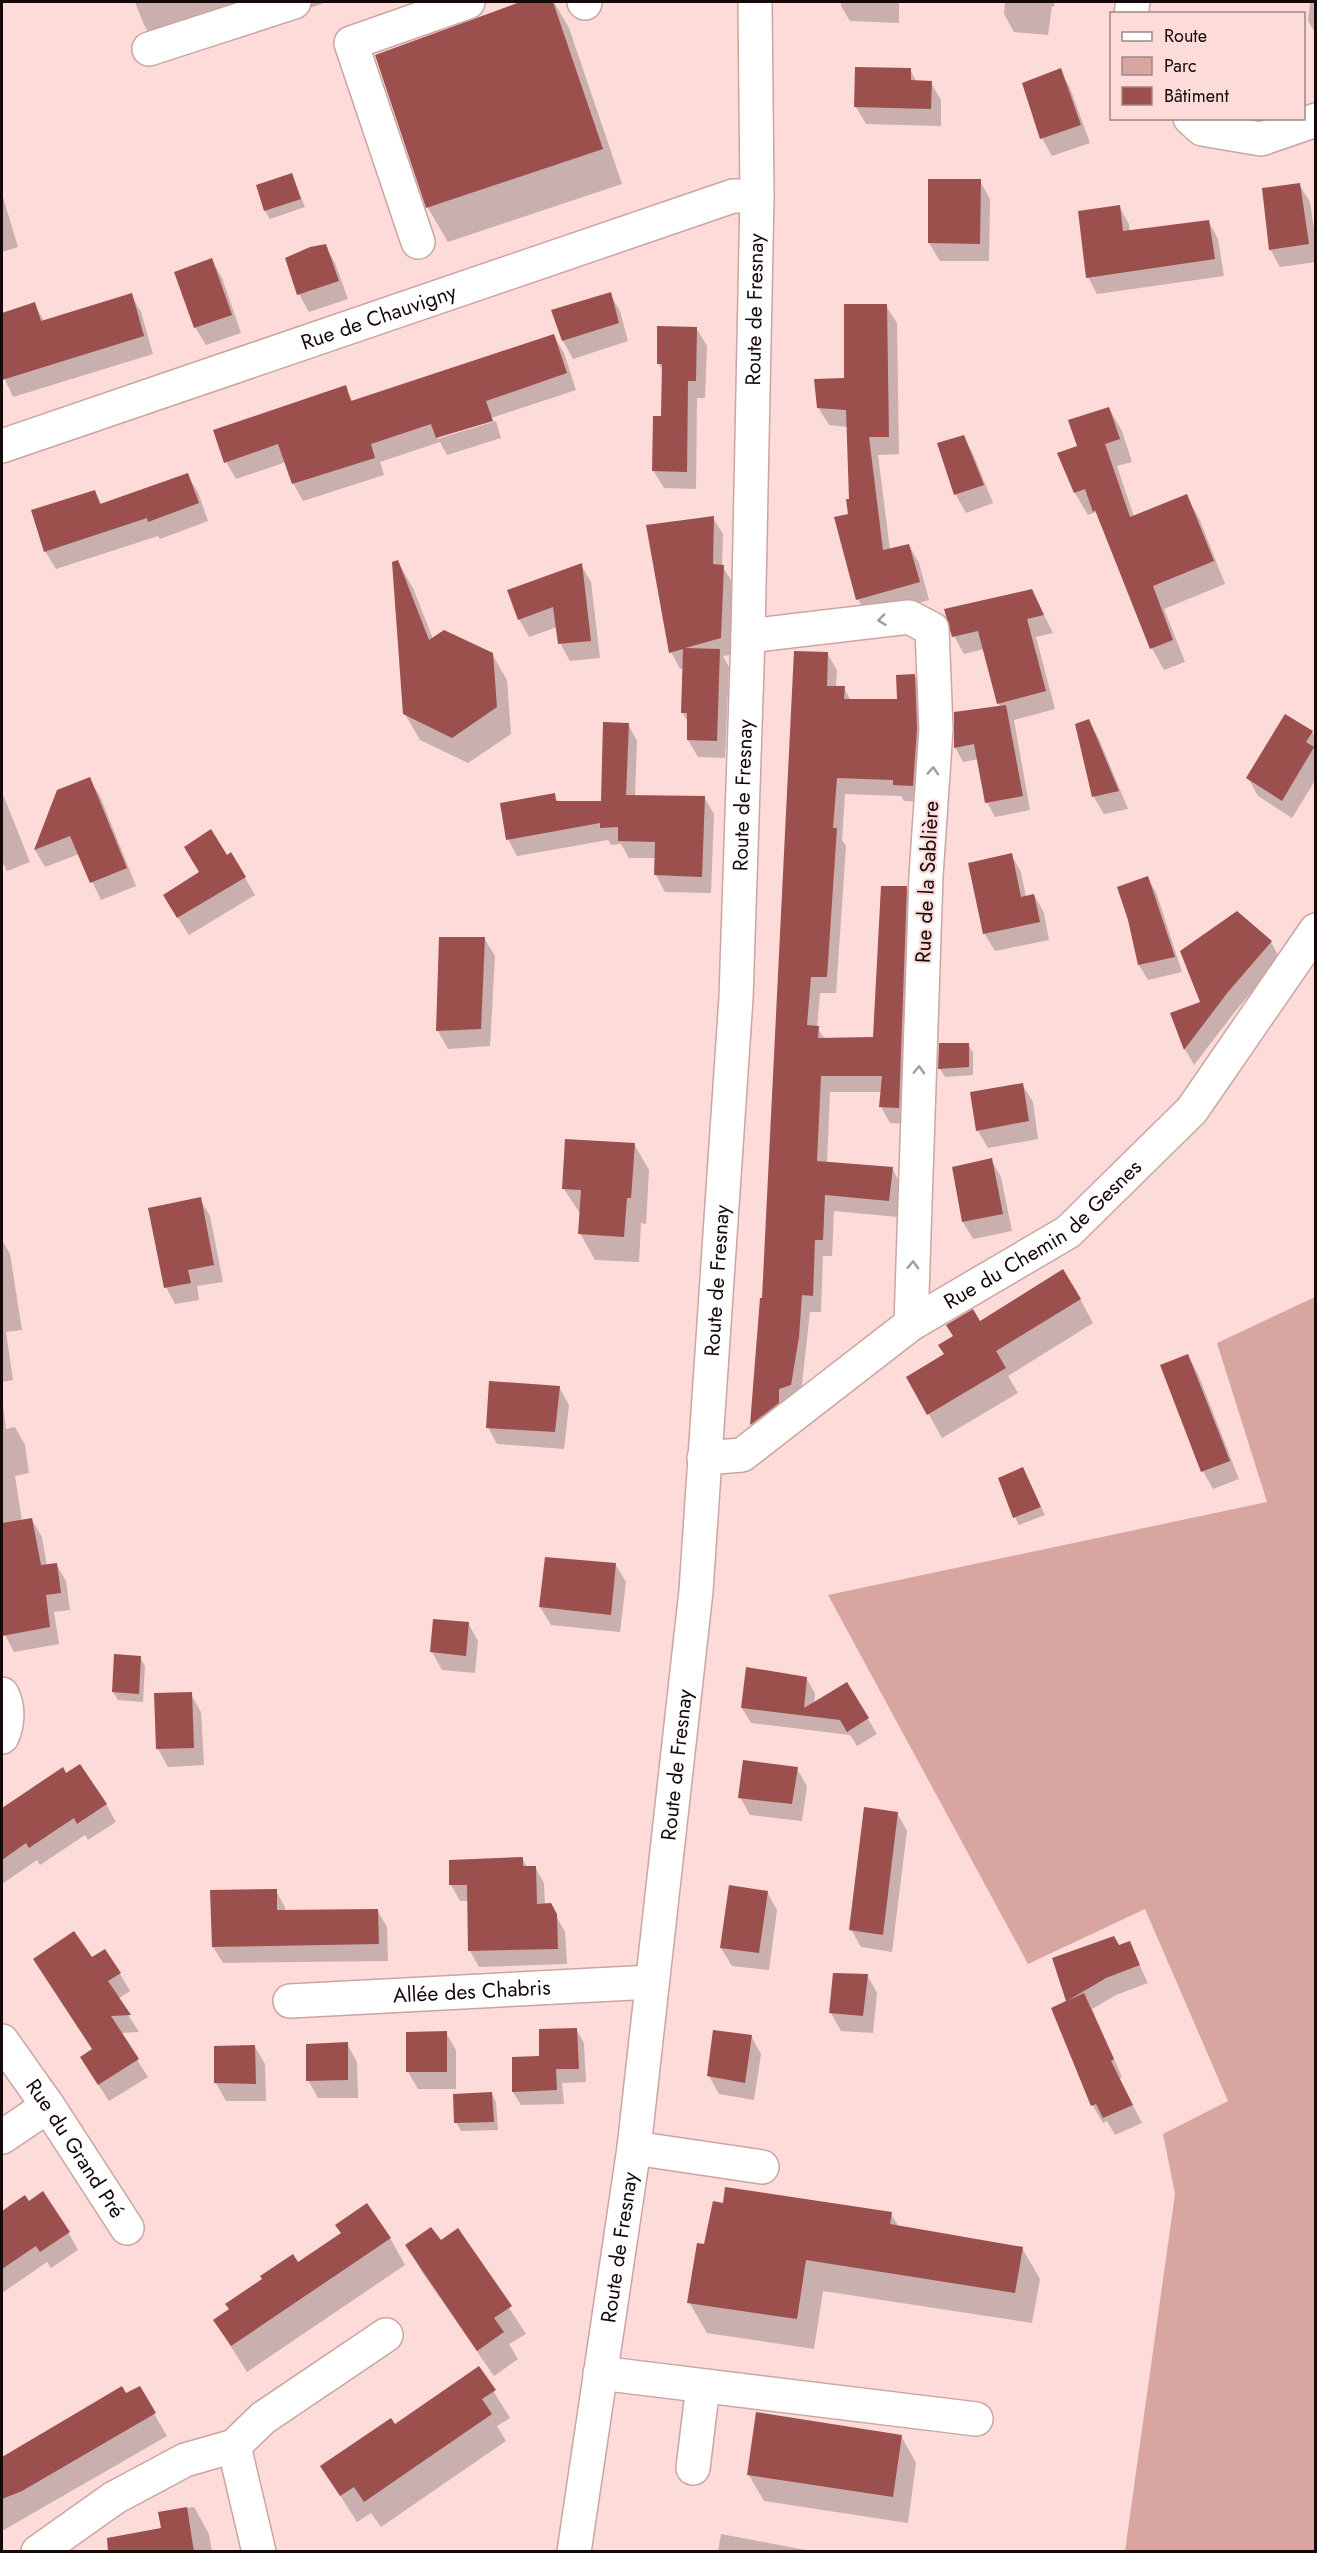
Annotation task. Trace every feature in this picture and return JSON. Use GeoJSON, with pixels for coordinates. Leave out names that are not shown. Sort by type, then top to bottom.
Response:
{"type":"FeatureCollection","features":[{"type":"Feature","properties":{"kind":"street"},"geometry":{"type":"LineString","coordinates":[[149,49],[294,2]]}},
{"type":"Feature","properties":{"kind":"street"},"geometry":{"type":"LineString","coordinates":[[418,242],[351,43],[468,2]]}},
{"type":"Feature","properties":{"kind":"street","name":"Route de Fresnay"},"geometry":{"type":"LineString","coordinates":[[574,2552],[634,2148],[696,1591],[736,998],[748,636],[757,196],[755,2]]}},
{"type":"Feature","properties":{"kind":"street"},"geometry":{"type":"LineString","coordinates":[[1192,120],[1202,129],[1261,139],[1316,120]]}},
{"type":"Feature","properties":{"kind":"street","name":"Rue de Chauvigny"},"geometry":{"type":"LineString","coordinates":[[2,446],[733,196],[757,196]]}},
{"type":"Feature","properties":{"kind":"street","name":"Rue de la Sablière"},"geometry":{"type":"LineString","coordinates":[[748,636],[909,617],[932,629],[936,729],[926,876],[911,1324]]}},
{"type":"Feature","properties":{"kind":"street","name":"Rue du Chemin de Gesnes"},"geometry":{"type":"LineString","coordinates":[[704,1458],[742,1455],[911,1324],[1068,1232],[1192,1110],[1316,930]]}},
{"type":"Feature","properties":{"kind":"street"},"geometry":{"type":"LineString","coordinates":[[2,1694],[6,1701],[6,1726],[2,1737]]}},
{"type":"Feature","properties":{"kind":"street","name":"Allée des Chabris"},"geometry":{"type":"LineString","coordinates":[[290,2001],[652,1982]]}},
{"type":"Feature","properties":{"kind":"street","name":"Rue du Grand Pré"},"geometry":{"type":"LineString","coordinates":[[2,2041],[48,2106],[127,2228]]}},
{"type":"Feature","properties":{"kind":"street"},"geometry":{"type":"LineString","coordinates":[[2,2137],[48,2106]]}},
{"type":"Feature","properties":{"kind":"street"},"geometry":{"type":"LineString","coordinates":[[634,2148],[762,2167]]}},
{"type":"Feature","properties":{"kind":"street"},"geometry":{"type":"LineString","coordinates":[[38,2552],[114,2499],[185,2460],[234,2446],[263,2418],[386,2335]]}},
{"type":"Feature","properties":{"kind":"street"},"geometry":{"type":"LineString","coordinates":[[600,2373],[976,2418]]}},
{"type":"Feature","properties":{"kind":"street"},"geometry":{"type":"LineString","coordinates":[[693,2468],[703,2386]]}},
{"type":"Feature","properties":{"kind":"street"},"geometry":{"type":"LineString","coordinates":[[234,2446],[259,2552]]}},
{"type":"Feature","properties":{"kind":"green space"},"geometry":{"type":"Polygon","coordinates":[[[1315,1297],[1315,2551],[1125,2551],[1175,2194],[1163,2134],[1228,2101],[1145,1909],[1028,1964],[828,1595],[1267,1502],[1217,1343],[1315,1297]]]}},
{"type":"Feature","properties":{"kind":"building"},"geometry":{"type":"Polygon","coordinates":[[[520,2],[553,2],[603,149],[426,208],[375,55],[520,2]]]}},
{"type":"Feature","properties":{"kind":"building"},"geometry":{"type":"Polygon","coordinates":[[[855,67],[911,68],[911,80],[932,81],[931,109],[854,107],[855,67]]]}},
{"type":"Feature","properties":{"kind":"building"},"geometry":{"type":"Polygon","coordinates":[[[1061,68],[1081,125],[1040,139],[1022,83],[1061,68]]]}},
{"type":"Feature","properties":{"kind":"building"},"geometry":{"type":"Polygon","coordinates":[[[292,173],[301,199],[264,211],[256,185],[292,173]]]}},
{"type":"Feature","properties":{"kind":"building"},"geometry":{"type":"Polygon","coordinates":[[[928,179],[981,179],[980,244],[928,243],[928,179]]]}},
{"type":"Feature","properties":{"kind":"building"},"geometry":{"type":"Polygon","coordinates":[[[1300,183],[1309,244],[1269,250],[1262,188],[1300,183]]]}},
{"type":"Feature","properties":{"kind":"building"},"geometry":{"type":"Polygon","coordinates":[[[1120,205],[1123,231],[1209,220],[1215,259],[1086,278],[1078,211],[1120,205]]]}},
{"type":"Feature","properties":{"kind":"building"},"geometry":{"type":"Polygon","coordinates":[[[326,244],[339,281],[297,295],[285,258],[310,247],[326,244]]]}},
{"type":"Feature","properties":{"kind":"building"},"geometry":{"type":"Polygon","coordinates":[[[212,258],[232,315],[194,328],[174,272],[212,258]]]}},
{"type":"Feature","properties":{"kind":"building"},"geometry":{"type":"Polygon","coordinates":[[[611,292],[619,323],[562,341],[551,310],[611,292]]]}},
{"type":"Feature","properties":{"kind":"building"},"geometry":{"type":"Polygon","coordinates":[[[132,293],[144,336],[2,380],[2,313],[35,302],[41,321],[132,293]]]}},
{"type":"Feature","properties":{"kind":"building"},"geometry":{"type":"Polygon","coordinates":[[[844,304],[887,304],[889,437],[869,437],[883,550],[909,544],[920,582],[856,600],[834,517],[848,514],[846,410],[817,408],[814,379],[844,378],[844,304]]]}},
{"type":"Feature","properties":{"kind":"building"},"geometry":{"type":"Polygon","coordinates":[[[657,326],[697,327],[696,381],[688,381],[687,472],[652,471],[653,416],[661,416],[662,364],[657,364],[657,326]]]}},
{"type":"Feature","properties":{"kind":"building"},"geometry":{"type":"Polygon","coordinates":[[[554,334],[567,373],[486,401],[493,421],[436,438],[431,424],[371,444],[375,458],[292,484],[278,444],[224,463],[213,430],[346,385],[351,401],[554,334]]]}},
{"type":"Feature","properties":{"kind":"building"},"geometry":{"type":"Polygon","coordinates":[[[1109,407],[1120,439],[1105,444],[1130,517],[1187,494],[1214,561],[1153,586],[1173,640],[1150,649],[1095,510],[1093,512],[1085,489],[1074,493],[1057,453],[1077,446],[1068,420],[1109,407]]]}},
{"type":"Feature","properties":{"kind":"building"},"geometry":{"type":"Polygon","coordinates":[[[964,435],[984,485],[954,495],[937,443],[964,435]]]}},
{"type":"Feature","properties":{"kind":"building"},"geometry":{"type":"Polygon","coordinates":[[[188,473],[199,503],[148,522],[147,518],[44,552],[31,510],[95,490],[100,504],[188,473]]]}},
{"type":"Feature","properties":{"kind":"building"},"geometry":{"type":"Polygon","coordinates":[[[714,516],[713,564],[724,565],[721,638],[685,648],[720,649],[717,741],[687,740],[687,713],[681,713],[683,649],[669,653],[646,525],[714,516]]]}},
{"type":"Feature","properties":{"kind":"building"},"geometry":{"type":"Polygon","coordinates":[[[398,560],[429,640],[444,630],[493,653],[497,707],[452,738],[403,714],[392,562],[398,560]]]}},
{"type":"Feature","properties":{"kind":"building"},"geometry":{"type":"Polygon","coordinates":[[[582,563],[591,641],[558,644],[553,607],[518,620],[507,590],[582,563]]]}},
{"type":"Feature","properties":{"kind":"building"},"geometry":{"type":"Polygon","coordinates":[[[1032,589],[1044,615],[1027,619],[1046,691],[997,704],[978,631],[952,637],[944,609],[1032,589]]]}},
{"type":"Feature","properties":{"kind":"building"},"geometry":{"type":"Polygon","coordinates":[[[794,651],[828,652],[827,686],[845,686],[844,699],[897,699],[896,675],[915,674],[917,729],[913,786],[893,785],[893,780],[837,778],[833,828],[837,828],[827,977],[811,977],[807,1025],[819,1026],[818,1038],[873,1037],[881,886],[907,886],[899,1108],[879,1107],[882,1076],[821,1076],[817,1161],[893,1167],[889,1201],[825,1195],[823,1240],[815,1240],[813,1296],[802,1295],[799,1337],[791,1385],[779,1389],[779,1403],[750,1425],[760,1298],[762,1298],[794,651]]]}},
{"type":"Feature","properties":{"kind":"building"},"geometry":{"type":"Polygon","coordinates":[[[1006,705],[1023,796],[985,803],[974,744],[954,748],[954,712],[1006,705]]]}},
{"type":"Feature","properties":{"kind":"building"},"geometry":{"type":"Polygon","coordinates":[[[1285,714],[1313,731],[1306,742],[1314,747],[1282,801],[1246,778],[1285,714]]]}},
{"type":"Feature","properties":{"kind":"building"},"geometry":{"type":"Polygon","coordinates":[[[1089,719],[1119,791],[1092,797],[1075,724],[1089,719]]]}},
{"type":"Feature","properties":{"kind":"building"},"geometry":{"type":"Polygon","coordinates":[[[603,722],[629,723],[626,795],[705,796],[702,877],[654,875],[655,842],[618,841],[618,827],[600,828],[600,823],[506,840],[500,803],[555,793],[556,801],[601,801],[603,722]]]}},
{"type":"Feature","properties":{"kind":"building"},"geometry":{"type":"Polygon","coordinates":[[[90,777],[127,868],[90,883],[70,836],[34,850],[57,790],[90,777]]]}},
{"type":"Feature","properties":{"kind":"building"},"geometry":{"type":"Polygon","coordinates":[[[211,829],[227,855],[231,852],[246,877],[177,918],[163,895],[199,872],[184,847],[211,829]]]}},
{"type":"Feature","properties":{"kind":"building"},"geometry":{"type":"Polygon","coordinates":[[[1012,853],[1021,897],[1034,894],[1040,922],[983,934],[968,863],[1012,853]]]}},
{"type":"Feature","properties":{"kind":"building"},"geometry":{"type":"Polygon","coordinates":[[[1148,876],[1175,957],[1138,965],[1128,920],[1117,887],[1148,876]]]}},
{"type":"Feature","properties":{"kind":"building"},"geometry":{"type":"Polygon","coordinates":[[[1237,911],[1272,941],[1228,992],[1184,1050],[1170,1013],[1200,1002],[1180,951],[1237,911]]]}},
{"type":"Feature","properties":{"kind":"building"},"geometry":{"type":"Polygon","coordinates":[[[439,937],[485,937],[481,1029],[436,1031],[439,937]]]}},
{"type":"Feature","properties":{"kind":"building"},"geometry":{"type":"Polygon","coordinates":[[[939,1043],[969,1043],[969,1067],[938,1069],[939,1043]]]}},
{"type":"Feature","properties":{"kind":"building"},"geometry":{"type":"Polygon","coordinates":[[[1023,1083],[1029,1121],[976,1131],[970,1092],[1023,1083]]]}},
{"type":"Feature","properties":{"kind":"building"},"geometry":{"type":"Polygon","coordinates":[[[565,1139],[635,1143],[631,1198],[627,1198],[624,1237],[578,1234],[581,1190],[562,1189],[565,1139]]]}},
{"type":"Feature","properties":{"kind":"building"},"geometry":{"type":"Polygon","coordinates":[[[992,1158],[1003,1214],[962,1222],[952,1167],[992,1158]]]}},
{"type":"Feature","properties":{"kind":"building"},"geometry":{"type":"Polygon","coordinates":[[[201,1197],[214,1265],[188,1270],[191,1283],[164,1288],[148,1208],[201,1197]]]}},
{"type":"Feature","properties":{"kind":"building"},"geometry":{"type":"Polygon","coordinates":[[[1063,1269],[1081,1299],[996,1351],[1006,1368],[927,1415],[906,1377],[944,1354],[938,1345],[953,1336],[946,1325],[973,1309],[980,1321],[1063,1269]]]}},
{"type":"Feature","properties":{"kind":"building"},"geometry":{"type":"Polygon","coordinates":[[[1188,1354],[1230,1461],[1201,1472],[1160,1365],[1188,1354]]]}},
{"type":"Feature","properties":{"kind":"building"},"geometry":{"type":"Polygon","coordinates":[[[489,1381],[560,1386],[555,1432],[486,1428],[489,1381]]]}},
{"type":"Feature","properties":{"kind":"building"},"geometry":{"type":"Polygon","coordinates":[[[1023,1467],[1041,1507],[1013,1518],[998,1478],[1023,1467]]]}},
{"type":"Feature","properties":{"kind":"building"},"geometry":{"type":"Polygon","coordinates":[[[32,1518],[41,1565],[57,1563],[61,1593],[46,1595],[50,1627],[2,1636],[2,1523],[32,1518]]]}},
{"type":"Feature","properties":{"kind":"building"},"geometry":{"type":"Polygon","coordinates":[[[545,1557],[616,1563],[611,1615],[539,1607],[545,1557]]]}},
{"type":"Feature","properties":{"kind":"building"},"geometry":{"type":"Polygon","coordinates":[[[433,1619],[469,1622],[466,1656],[430,1652],[433,1619]]]}},
{"type":"Feature","properties":{"kind":"building"},"geometry":{"type":"Polygon","coordinates":[[[114,1654],[141,1656],[139,1694],[112,1692],[114,1654]]]}},
{"type":"Feature","properties":{"kind":"building"},"geometry":{"type":"Polygon","coordinates":[[[746,1667],[807,1677],[804,1708],[847,1682],[869,1718],[847,1732],[840,1720],[741,1708],[746,1667]]]}},
{"type":"Feature","properties":{"kind":"building"},"geometry":{"type":"Polygon","coordinates":[[[192,1692],[194,1748],[156,1749],[154,1693],[192,1692]]]}},
{"type":"Feature","properties":{"kind":"building"},"geometry":{"type":"Polygon","coordinates":[[[743,1760],[798,1767],[792,1804],[738,1798],[743,1760]]]}},
{"type":"Feature","properties":{"kind":"building"},"geometry":{"type":"Polygon","coordinates":[[[80,1764],[107,1804],[77,1824],[74,1818],[29,1848],[26,1843],[2,1860],[2,1808],[63,1767],[66,1773],[80,1764]]]}},
{"type":"Feature","properties":{"kind":"building"},"geometry":{"type":"Polygon","coordinates":[[[864,1807],[898,1812],[883,1935],[849,1930],[864,1807]]]}},
{"type":"Feature","properties":{"kind":"building"},"geometry":{"type":"Polygon","coordinates":[[[523,1857],[523,1866],[536,1866],[537,1904],[551,1903],[557,1914],[558,1949],[468,1951],[467,1885],[449,1885],[449,1860],[523,1857]]]}},
{"type":"Feature","properties":{"kind":"building"},"geometry":{"type":"Polygon","coordinates":[[[729,1885],[768,1891],[759,1953],[720,1948],[729,1885]]]}},
{"type":"Feature","properties":{"kind":"building"},"geometry":{"type":"Polygon","coordinates":[[[277,1889],[277,1910],[378,1909],[379,1944],[212,1947],[210,1890],[277,1889]]]}},
{"type":"Feature","properties":{"kind":"building"},"geometry":{"type":"Polygon","coordinates":[[[74,1931],[92,1957],[105,1949],[121,1973],[108,1981],[131,2015],[111,2016],[139,2059],[98,2085],[80,2057],[92,2049],[33,1959],[74,1931]]]}},
{"type":"Feature","properties":{"kind":"building"},"geometry":{"type":"Polygon","coordinates":[[[1114,1936],[1119,1945],[1130,1941],[1140,1965],[1106,1978],[1067,2001],[1084,1993],[1114,2059],[1111,2061],[1133,2105],[1103,2118],[1096,2104],[1091,2106],[1051,2008],[1066,2001],[1052,1958],[1114,1936]]]}},
{"type":"Feature","properties":{"kind":"building"},"geometry":{"type":"Polygon","coordinates":[[[833,1973],[868,1974],[863,2016],[829,2013],[833,1973]]]}},
{"type":"Feature","properties":{"kind":"building"},"geometry":{"type":"Polygon","coordinates":[[[577,2028],[579,2069],[556,2069],[557,2090],[512,2092],[512,2057],[539,2056],[539,2029],[577,2028]]]}},
{"type":"Feature","properties":{"kind":"building"},"geometry":{"type":"Polygon","coordinates":[[[713,2030],[752,2035],[745,2083],[707,2076],[713,2030]]]}},
{"type":"Feature","properties":{"kind":"building"},"geometry":{"type":"Polygon","coordinates":[[[447,2031],[447,2072],[406,2072],[406,2032],[447,2031]]]}},
{"type":"Feature","properties":{"kind":"building"},"geometry":{"type":"Polygon","coordinates":[[[348,2042],[348,2080],[306,2081],[306,2044],[348,2042]]]}},
{"type":"Feature","properties":{"kind":"building"},"geometry":{"type":"Polygon","coordinates":[[[255,2045],[256,2084],[214,2083],[214,2046],[255,2045]]]}},
{"type":"Feature","properties":{"kind":"building"},"geometry":{"type":"Polygon","coordinates":[[[492,2092],[494,2122],[454,2123],[453,2094],[492,2092]]]}},
{"type":"Feature","properties":{"kind":"building"},"geometry":{"type":"Polygon","coordinates":[[[725,2187],[892,2212],[890,2224],[1023,2247],[1015,2293],[806,2260],[797,2319],[687,2303],[697,2243],[704,2244],[713,2201],[723,2203],[725,2187]]]}},
{"type":"Feature","properties":{"kind":"building"},"geometry":{"type":"Polygon","coordinates":[[[43,2191],[70,2232],[40,2252],[36,2246],[2,2269],[2,2211],[25,2195],[29,2201],[43,2191]]]}},
{"type":"Feature","properties":{"kind":"building"},"geometry":{"type":"Polygon","coordinates":[[[367,2203],[391,2238],[231,2346],[213,2320],[229,2309],[225,2304],[262,2279],[260,2276],[293,2254],[298,2262],[341,2233],[335,2225],[367,2203]]]}},
{"type":"Feature","properties":{"kind":"building"},"geometry":{"type":"Polygon","coordinates":[[[431,2227],[441,2240],[458,2228],[512,2306],[494,2318],[504,2332],[477,2351],[405,2245],[431,2227]]]}},
{"type":"Feature","properties":{"kind":"building"},"geometry":{"type":"Polygon","coordinates":[[[479,2366],[496,2390],[482,2399],[492,2414],[364,2502],[354,2487],[340,2496],[320,2466],[391,2418],[395,2424],[479,2366]]]}},
{"type":"Feature","properties":{"kind":"building"},"geometry":{"type":"Polygon","coordinates":[[[122,2386],[126,2393],[140,2386],[156,2413],[22,2491],[2,2499],[2,2457],[122,2386]]]}},
{"type":"Feature","properties":{"kind":"building"},"geometry":{"type":"Polygon","coordinates":[[[756,2412],[902,2435],[893,2497],[747,2475],[756,2412]]]}},
{"type":"Feature","properties":{"kind":"building"},"geometry":{"type":"Polygon","coordinates":[[[187,2507],[194,2552],[108,2552],[107,2538],[161,2528],[158,2512],[187,2507]]]}}]}
